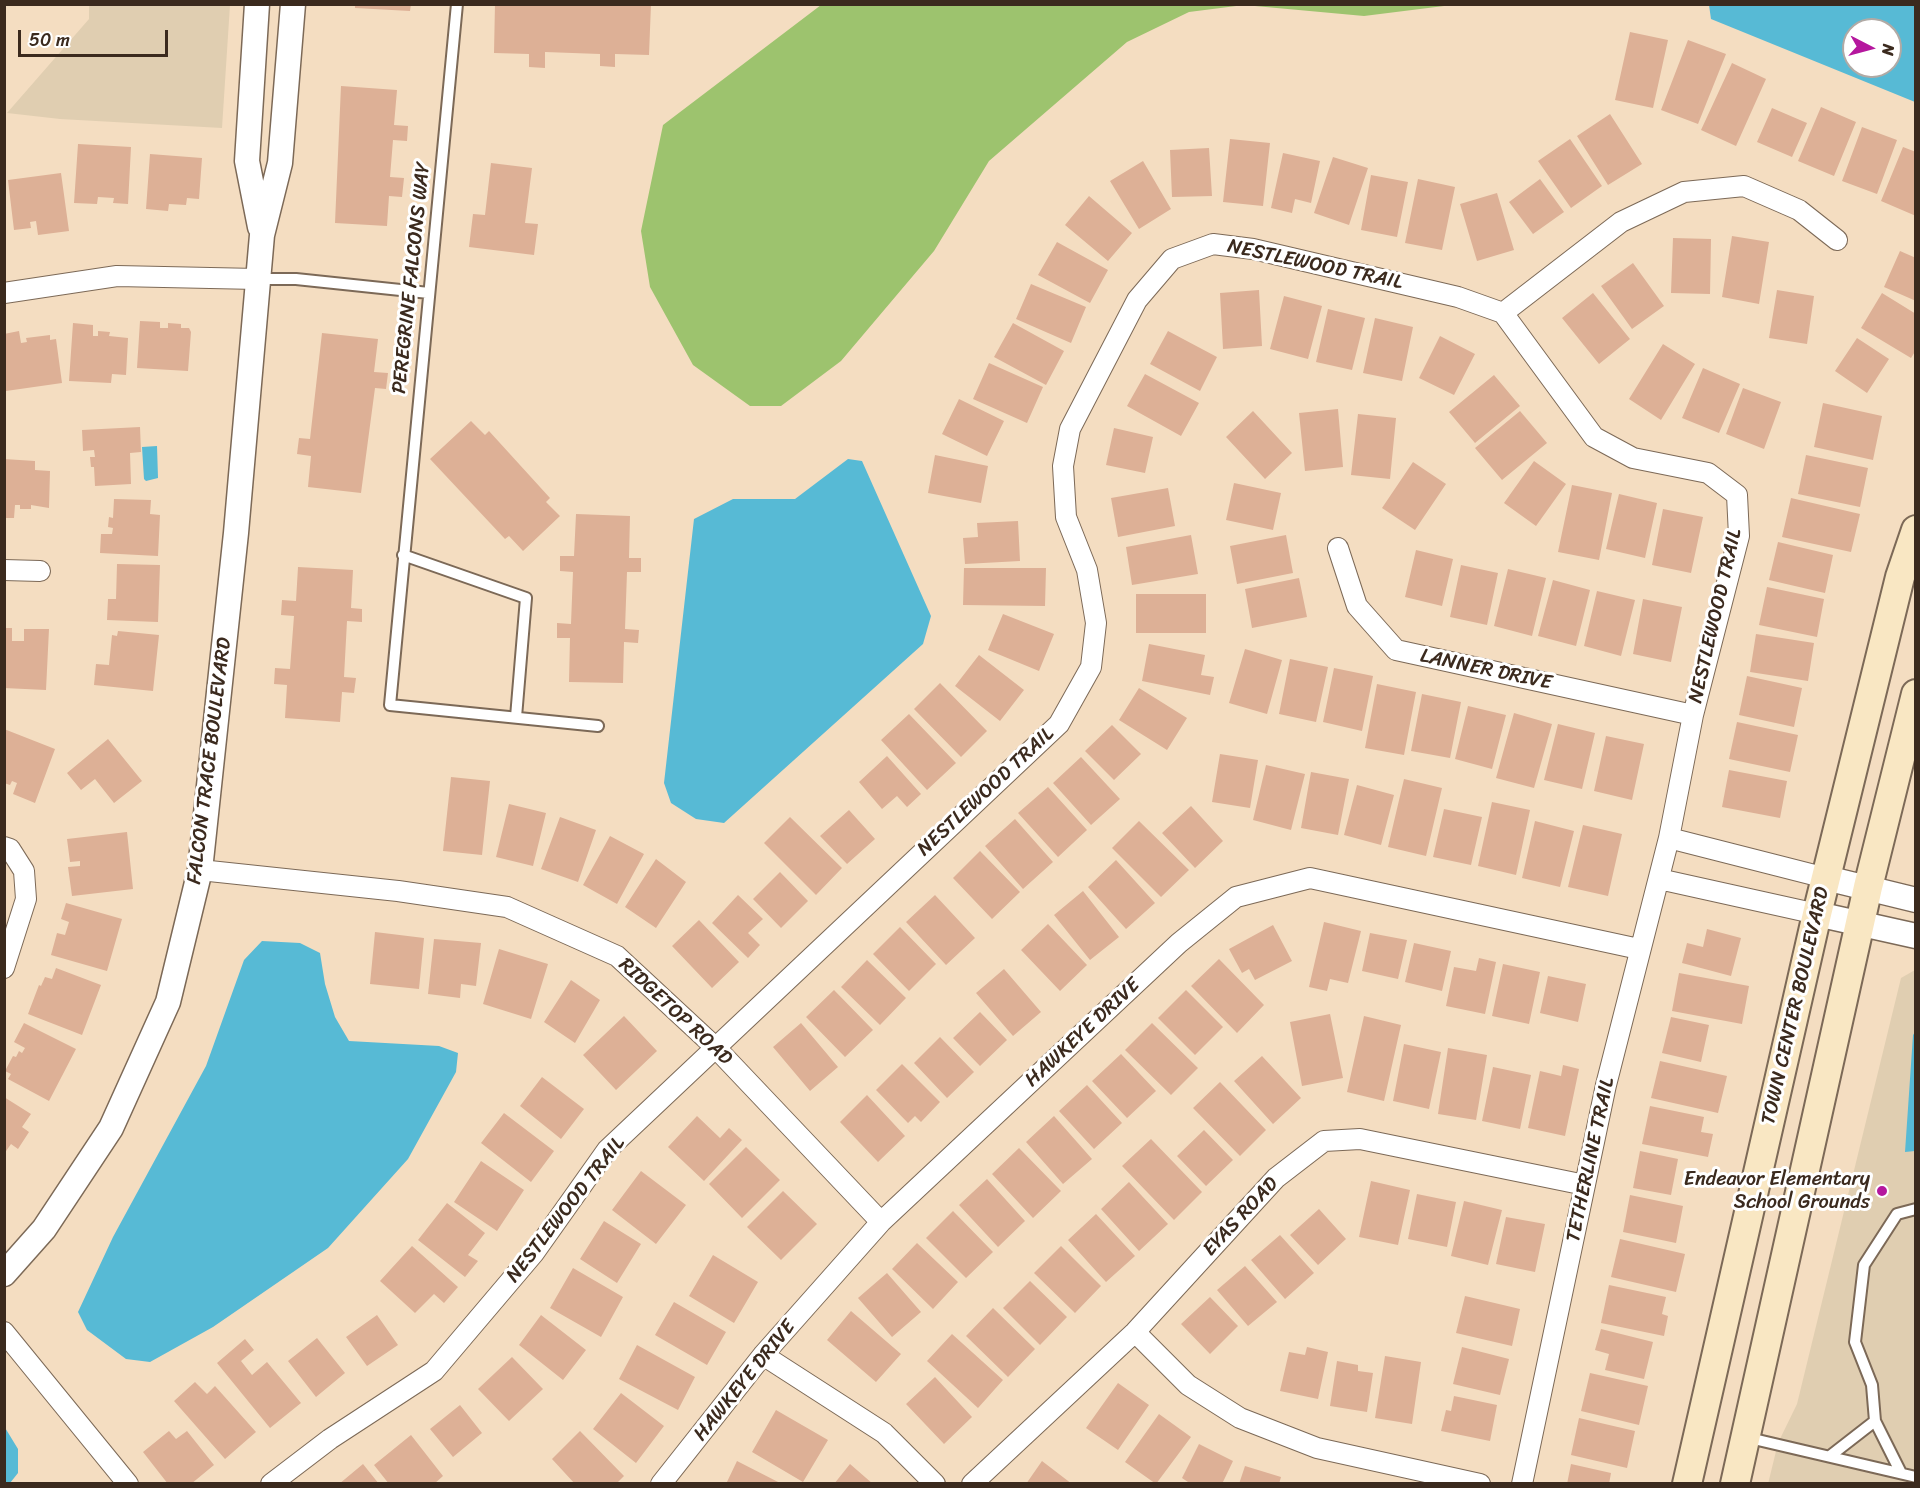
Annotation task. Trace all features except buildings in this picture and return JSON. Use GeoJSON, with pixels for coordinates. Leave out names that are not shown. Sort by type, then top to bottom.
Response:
{"type":"FeatureCollection","features":[{"type":"Feature","properties":{"kind":"main road","name":"TOWN CENTER BOULEVARD"},"geometry":{"type":"LineString","coordinates":[[1687,1484],[1817,914],[1900,577],[1916,530]]}},
{"type":"Feature","properties":{"kind":"main road"},"geometry":{"type":"LineString","coordinates":[[1734,1484],[1868,887],[1916,694]]}},
{"type":"Feature","properties":{"kind":"street","name":"FALCON TRACE BOULEVARD"},"geometry":{"type":"LineString","coordinates":[[257,4],[247,161],[262,235]]}},
{"type":"Feature","properties":{"kind":"street","name":"FALCON TRACE BOULEVARD"},"geometry":{"type":"LineString","coordinates":[[4,1274],[44,1229],[111,1128],[168,1002],[200,870],[236,533],[257,279],[262,235],[280,163],[292,4]]}},
{"type":"Feature","properties":{"kind":"street"},"geometry":{"type":"LineString","coordinates":[[1503,313],[1622,222],[1684,192],[1744,186],[1799,210],[1837,240]]}},
{"type":"Feature","properties":{"kind":"street","name":"NESTLEWOOD TRAIL"},"geometry":{"type":"LineString","coordinates":[[271,1484],[330,1439],[434,1371],[534,1253],[607,1150],[1059,724],[1091,667],[1096,623],[1087,570],[1065,517],[1063,466],[1070,429],[1137,300],[1172,259],[1213,244],[1253,249],[1458,297],[1503,313],[1594,437],[1633,458],[1708,473],[1737,495],[1739,536],[1693,715],[1669,838]]}},
{"type":"Feature","properties":{"kind":"street"},"geometry":{"type":"LineString","coordinates":[[4,292],[116,268],[257,279]]}},
{"type":"Feature","properties":{"kind":"street","name":"LANNER DRIVE"},"geometry":{"type":"LineString","coordinates":[[1338,548],[1357,606],[1396,650],[1693,715]]}},
{"type":"Feature","properties":{"kind":"street"},"geometry":{"type":"LineString","coordinates":[[4,570],[40,571]]}},
{"type":"Feature","properties":{"kind":"street"},"geometry":{"type":"LineString","coordinates":[[1669,838],[1916,900]]}},
{"type":"Feature","properties":{"kind":"street","name":"TETHERLINE TRAIL"},"geometry":{"type":"LineString","coordinates":[[1522,1484],[1585,1185],[1639,949],[1669,838]]}},
{"type":"Feature","properties":{"kind":"street"},"geometry":{"type":"LineString","coordinates":[[4,847],[10,849],[24,872],[26,899],[4,968]]}},
{"type":"Feature","properties":{"kind":"street","name":"RIDGETOP ROAD"},"geometry":{"type":"LineString","coordinates":[[200,870],[398,891],[507,907],[617,956],[715,1047],[881,1222]]}},
{"type":"Feature","properties":{"kind":"street","name":"HAWKEYE DRIVE"},"geometry":{"type":"LineString","coordinates":[[661,1484],[764,1354],[881,1222],[1179,943],[1236,897],[1310,878],[1639,949]]}},
{"type":"Feature","properties":{"kind":"street"},"geometry":{"type":"LineString","coordinates":[[1659,879],[1916,936]]}},
{"type":"Feature","properties":{"kind":"street","name":"EYAS ROAD"},"geometry":{"type":"LineString","coordinates":[[972,1484],[1135,1332],[1276,1178],[1324,1141],[1360,1139],[1585,1185]]}},
{"type":"Feature","properties":{"kind":"street"},"geometry":{"type":"LineString","coordinates":[[4,1332],[128,1484]]}},
{"type":"Feature","properties":{"kind":"street"},"geometry":{"type":"LineString","coordinates":[[1135,1332],[1188,1385],[1240,1418],[1317,1448],[1480,1484]]}},
{"type":"Feature","properties":{"kind":"street"},"geometry":{"type":"LineString","coordinates":[[764,1354],[884,1433],[935,1484]]}},
{"type":"Feature","properties":{"kind":"lane","name":"PEREGRINE FALCONS WAY"},"geometry":{"type":"LineString","coordinates":[[458,4],[390,705],[598,726]]}},
{"type":"Feature","properties":{"kind":"lane"},"geometry":{"type":"LineString","coordinates":[[257,279],[296,279],[429,293]]}},
{"type":"Feature","properties":{"kind":"lane"},"geometry":{"type":"LineString","coordinates":[[403,555],[526,598],[516,717]]}},
{"type":"Feature","properties":{"kind":"lane"},"geometry":{"type":"LineString","coordinates":[[1901,1473],[1875,1421],[1872,1385],[1855,1342],[1864,1265],[1898,1214],[1916,1209]]}},
{"type":"Feature","properties":{"kind":"lane"},"geometry":{"type":"LineString","coordinates":[[1830,1456],[1875,1421]]}},
{"type":"Feature","properties":{"kind":"lane"},"geometry":{"type":"LineString","coordinates":[[1745,1437],[1916,1477]]}},
{"type":"Feature","properties":{"kind":"shaded area"},"geometry":{"type":"Polygon","coordinates":[[[89,5],[230,5],[222,128],[60,119],[7,113],[89,19],[89,5]]]}},
{"type":"Feature","properties":{"kind":"shaded area","name":"Endeavor Elementary School Grounds"},"geometry":{"type":"Polygon","coordinates":[[[1915,970],[1915,1483],[1768,1484],[1778,1443],[1797,1404],[1901,978],[1915,970]]]}},
{"type":"Feature","properties":{"kind":"green space"},"geometry":{"type":"Polygon","coordinates":[[[821,4],[1452,5],[1364,16],[1244,5],[1189,12],[1127,42],[989,161],[934,251],[841,361],[781,406],[750,406],[693,365],[650,287],[641,231],[663,125],[821,4]]]}},
{"type":"Feature","properties":{"kind":"water"},"geometry":{"type":"Polygon","coordinates":[[[1709,5],[1915,5],[1915,102],[1856,78],[1902,78],[1902,18],[1842,18],[1842,72],[1711,19],[1709,5]]]}},
{"type":"Feature","properties":{"kind":"water"},"geometry":{"type":"Polygon","coordinates":[[[157,446],[158,478],[146,481],[142,447],[157,446]]]}},
{"type":"Feature","properties":{"kind":"water"},"geometry":{"type":"Polygon","coordinates":[[[848,459],[862,461],[931,616],[923,644],[724,823],[696,819],[671,803],[664,783],[694,519],[733,499],[795,499],[848,459]]]}},
{"type":"Feature","properties":{"kind":"water"},"geometry":{"type":"Polygon","coordinates":[[[262,941],[300,943],[320,953],[325,984],[335,1017],[349,1041],[439,1046],[458,1053],[456,1072],[408,1159],[328,1248],[213,1327],[150,1362],[126,1359],[87,1330],[78,1312],[113,1237],[206,1066],[244,960],[262,941]]]}},
{"type":"Feature","properties":{"kind":"water"},"geometry":{"type":"Polygon","coordinates":[[[1915,1032],[1915,1151],[1905,1152],[1913,1035],[1915,1032]]]}},
{"type":"Feature","properties":{"kind":"water"},"geometry":{"type":"Polygon","coordinates":[[[4,1426],[18,1449],[18,1473],[10,1483],[5,1483],[4,1426]]]}},
{"type":"Feature","properties":{"kind":"place","name":"Endeavor Elementary School Grounds"},"geometry":{"type":"Point","coordinates":[1882,1191]}}]}
